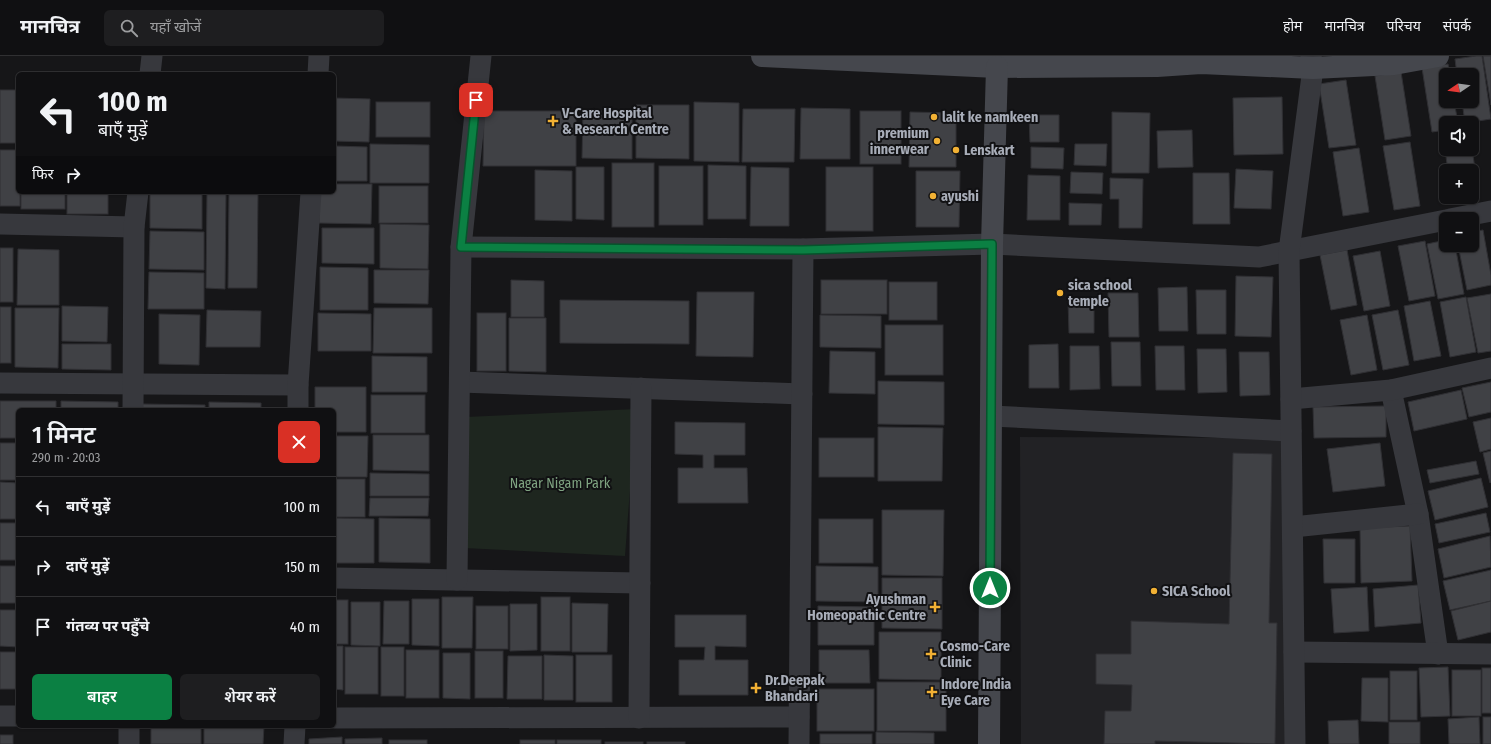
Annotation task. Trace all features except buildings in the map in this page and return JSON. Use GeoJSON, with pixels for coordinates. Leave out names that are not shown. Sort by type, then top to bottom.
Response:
{"type":"FeatureCollection","features":[{"type":"Feature","properties":{"kind":"street"},"geometry":{"type":"LineString","coordinates":[[150,72],[152,56]]}},
{"type":"Feature","properties":{"kind":"street"},"geometry":{"type":"LineString","coordinates":[[318,72],[319,56]]}},
{"type":"Feature","properties":{"kind":"street"},"geometry":{"type":"LineString","coordinates":[[457,580],[461,247],[481,56]]}},
{"type":"Feature","properties":{"kind":"street"},"geometry":{"type":"LineString","coordinates":[[762,56],[997,62],[1156,61],[1201,63],[1312,62],[1394,64],[1438,56]]}},
{"type":"Feature","properties":{"kind":"street"},"geometry":{"type":"LineString","coordinates":[[989,744],[992,244],[997,62]]}},
{"type":"Feature","properties":{"kind":"street"},"geometry":{"type":"LineString","coordinates":[[1295,744],[1289,251],[1312,62]]}},
{"type":"Feature","properties":{"kind":"street"},"geometry":{"type":"LineString","coordinates":[[132,408],[134,227],[138,194]]}},
{"type":"Feature","properties":{"kind":"street"},"geometry":{"type":"LineString","coordinates":[[298,408],[298,385],[311,194]]}},
{"type":"Feature","properties":{"kind":"street"},"geometry":{"type":"LineString","coordinates":[[1479,213],[1491,211]]}},
{"type":"Feature","properties":{"kind":"street"},"geometry":{"type":"LineString","coordinates":[[461,247],[803,250],[992,244],[1259,257],[1439,221]]}},
{"type":"Feature","properties":{"kind":"street"},"geometry":{"type":"LineString","coordinates":[[0,224],[134,227]]}},
{"type":"Feature","properties":{"kind":"street"},"geometry":{"type":"LineString","coordinates":[[799,744],[803,250]]}},
{"type":"Feature","properties":{"kind":"street"},"geometry":{"type":"LineString","coordinates":[[1291,399],[1391,390],[1491,368]]}},
{"type":"Feature","properties":{"kind":"street"},"geometry":{"type":"LineString","coordinates":[[460,382],[802,394]]}},
{"type":"Feature","properties":{"kind":"street"},"geometry":{"type":"LineString","coordinates":[[0,383],[298,385]]}},
{"type":"Feature","properties":{"kind":"street"},"geometry":{"type":"LineString","coordinates":[[639,718],[640,388]]}},
{"type":"Feature","properties":{"kind":"street"},"geometry":{"type":"LineString","coordinates":[[1391,390],[1418,514],[1438,654]]}},
{"type":"Feature","properties":{"kind":"street"},"geometry":{"type":"LineString","coordinates":[[991,416],[1291,431]]}},
{"type":"Feature","properties":{"kind":"street"},"geometry":{"type":"LineString","coordinates":[[1293,527],[1418,514]]}},
{"type":"Feature","properties":{"kind":"street"},"geometry":{"type":"LineString","coordinates":[[336,578],[640,583]]}},
{"type":"Feature","properties":{"kind":"street"},"geometry":{"type":"LineString","coordinates":[[1294,652],[1491,654]]}},
{"type":"Feature","properties":{"kind":"street"},"geometry":{"type":"LineString","coordinates":[[0,716],[16,716]]}},
{"type":"Feature","properties":{"kind":"street"},"geometry":{"type":"LineString","coordinates":[[336,718],[799,717]]}},
{"type":"Feature","properties":{"kind":"street"},"geometry":{"type":"LineString","coordinates":[[129,728],[129,744]]}},
{"type":"Feature","properties":{"kind":"street"},"geometry":{"type":"LineString","coordinates":[[294,744],[295,728]]}},
{"type":"Feature","properties":{"kind":"shaded area","name":"SICA School"},"geometry":{"type":"Polygon","coordinates":[[[1020,437],[1285,438],[1290,744],[1021,744],[1020,437]]]}},
{"type":"Feature","properties":{"kind":"green space","name":"Nagar Nigam Park"},"geometry":{"type":"Polygon","coordinates":[[[636,409],[625,556],[464,548],[466,417],[636,409]]]}},
{"type":"Feature","properties":{"kind":"place","name":"lalit ke namkeen"},"geometry":{"type":"Point","coordinates":[934,117]}},
{"type":"Feature","properties":{"kind":"place","name":"V-Care Hospital & Research Centre"},"geometry":{"type":"Point","coordinates":[553,121]}},
{"type":"Feature","properties":{"kind":"place","name":"premium innerwear"},"geometry":{"type":"Point","coordinates":[937,141]}},
{"type":"Feature","properties":{"kind":"place","name":"Lenskart"},"geometry":{"type":"Point","coordinates":[956,150]}},
{"type":"Feature","properties":{"kind":"place","name":"ayushi"},"geometry":{"type":"Point","coordinates":[933,196]}},
{"type":"Feature","properties":{"kind":"place","name":"sica school temple"},"geometry":{"type":"Point","coordinates":[1060,293]}},
{"type":"Feature","properties":{"kind":"place","name":"SICA School"},"geometry":{"type":"Point","coordinates":[1154,591]}},
{"type":"Feature","properties":{"kind":"place","name":"Ayushman Homeopathic Centre"},"geometry":{"type":"Point","coordinates":[935,607]}},
{"type":"Feature","properties":{"kind":"place","name":"Cosmo-Care Clinic"},"geometry":{"type":"Point","coordinates":[931,654]}},
{"type":"Feature","properties":{"kind":"place","name":"Dr.Deepak Bhandari"},"geometry":{"type":"Point","coordinates":[756,688]}},
{"type":"Feature","properties":{"kind":"place","name":"Indore India Eye Care"},"geometry":{"type":"Point","coordinates":[932,692]}},
{"type":"Feature","properties":{"kind":"route"},"geometry":{"type":"LineString","coordinates":[[476,100],[461,247],[803,250],[992,244],[990,588]]}}]}
